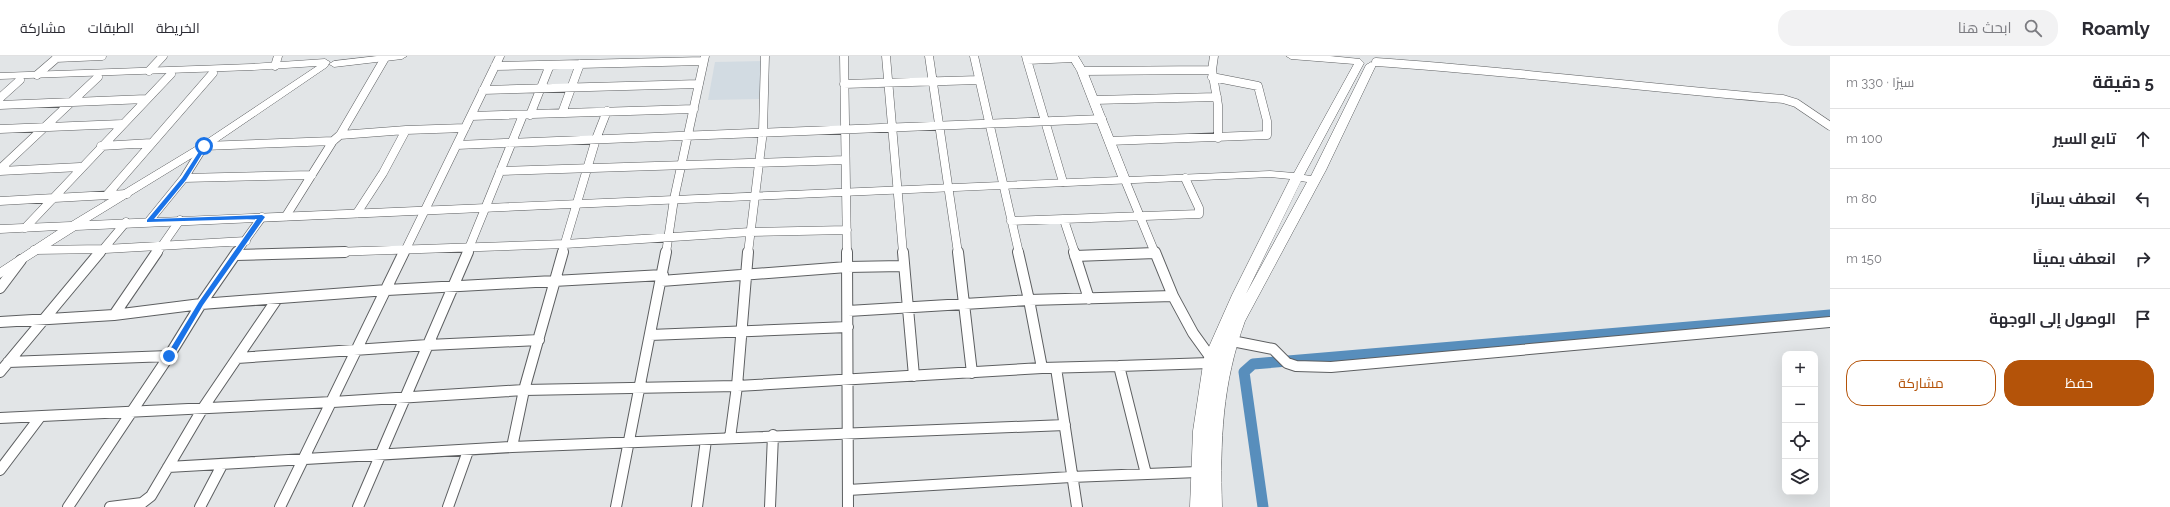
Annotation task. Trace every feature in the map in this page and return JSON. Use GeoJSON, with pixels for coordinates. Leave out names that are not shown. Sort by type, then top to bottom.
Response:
{"type":"FeatureCollection","features":[{"type":"Feature","properties":{"kind":"main road"},"geometry":{"type":"LineString","coordinates":[[0,81],[263,70],[368,56]]}},
{"type":"Feature","properties":{"kind":"main road"},"geometry":{"type":"LineString","coordinates":[[0,76],[149,71],[277,61],[331,61],[402,56]]}},
{"type":"Feature","properties":{"kind":"main road"},"geometry":{"type":"LineString","coordinates":[[1291,56],[1366,60]]}},
{"type":"Feature","properties":{"kind":"main road"},"geometry":{"type":"LineString","coordinates":[[1343,56],[1366,60]]}},
{"type":"Feature","properties":{"kind":"main road"},"geometry":{"type":"LineString","coordinates":[[1073,57],[1082,71],[1126,180]]}},
{"type":"Feature","properties":{"kind":"main road"},"geometry":{"type":"LineString","coordinates":[[1214,507],[1212,430],[1225,340],[1300,172],[1366,60]]}},
{"type":"Feature","properties":{"kind":"main road"},"geometry":{"type":"LineString","coordinates":[[1198,507],[1198,472],[1201,431],[1211,361],[1238,321],[1317,175],[1366,60]]}},
{"type":"Feature","properties":{"kind":"main road"},"geometry":{"type":"LineString","coordinates":[[0,274],[34,250],[204,146],[280,96],[315,78],[331,61]]}},
{"type":"Feature","properties":{"kind":"main road"},"geometry":{"type":"LineString","coordinates":[[0,229],[126,222],[424,211],[1300,172],[1317,175]]}},
{"type":"Feature","properties":{"kind":"street"},"geometry":{"type":"LineString","coordinates":[[37,75],[57,57],[102,56]]}},
{"type":"Feature","properties":{"kind":"street"},"geometry":{"type":"LineString","coordinates":[[149,71],[163,56]]}},
{"type":"Feature","properties":{"kind":"street"},"geometry":{"type":"LineString","coordinates":[[280,507],[388,290],[424,211],[500,56]]}},
{"type":"Feature","properties":{"kind":"street"},"geometry":{"type":"LineString","coordinates":[[730,438],[743,330],[750,232],[760,162],[765,56]]}},
{"type":"Feature","properties":{"kind":"street"},"geometry":{"type":"LineString","coordinates":[[844,56],[844,129],[848,267],[848,507]]}},
{"type":"Feature","properties":{"kind":"street"},"geometry":{"type":"LineString","coordinates":[[886,56],[893,127],[903,266],[914,376]]}},
{"type":"Feature","properties":{"kind":"street"},"geometry":{"type":"LineString","coordinates":[[929,56],[965,304],[972,373]]}},
{"type":"Feature","properties":{"kind":"street"},"geometry":{"type":"LineString","coordinates":[[974,56],[1029,300],[1042,368]]}},
{"type":"Feature","properties":{"kind":"street"},"geometry":{"type":"LineString","coordinates":[[1214,56],[1212,73],[1217,97],[1218,138]]}},
{"type":"Feature","properties":{"kind":"street"},"geometry":{"type":"LineString","coordinates":[[1063,182],[1026,58],[1073,57]]}},
{"type":"Feature","properties":{"kind":"street"},"geometry":{"type":"LineString","coordinates":[[286,216],[333,141],[340,135],[385,58]]}},
{"type":"Feature","properties":{"kind":"street"},"geometry":{"type":"LineString","coordinates":[[495,66],[580,64],[704,58],[674,199],[662,278],[616,507]]}},
{"type":"Feature","properties":{"kind":"street"},"geometry":{"type":"LineString","coordinates":[[1366,60],[1453,67],[1652,88],[1783,99],[1796,103],[1830,126]]}},
{"type":"Feature","properties":{"kind":"street"},"geometry":{"type":"LineString","coordinates":[[562,113],[580,64]]}},
{"type":"Feature","properties":{"kind":"street"},"geometry":{"type":"LineString","coordinates":[[358,507],[379,455],[487,208],[511,142],[541,87],[550,65]]}},
{"type":"Feature","properties":{"kind":"street"},"geometry":{"type":"LineString","coordinates":[[1082,71],[1212,73],[1254,84],[1258,86],[1267,121],[1266,136],[1109,141]]}},
{"type":"Feature","properties":{"kind":"street"},"geometry":{"type":"LineString","coordinates":[[106,196],[213,73]]}},
{"type":"Feature","properties":{"kind":"street"},"geometry":{"type":"LineString","coordinates":[[24,228],[170,74]]}},
{"type":"Feature","properties":{"kind":"street"},"geometry":{"type":"LineString","coordinates":[[0,170],[98,77]]}},
{"type":"Feature","properties":{"kind":"street"},"geometry":{"type":"LineString","coordinates":[[0,98],[20,80]]}},
{"type":"Feature","properties":{"kind":"street"},"geometry":{"type":"LineString","coordinates":[[844,84],[979,80]]}},
{"type":"Feature","properties":{"kind":"street"},"geometry":{"type":"LineString","coordinates":[[483,90],[541,87],[699,84]]}},
{"type":"Feature","properties":{"kind":"street"},"geometry":{"type":"LineString","coordinates":[[1094,100],[1217,97]]}},
{"type":"Feature","properties":{"kind":"street"},"geometry":{"type":"LineString","coordinates":[[0,105],[146,99]]}},
{"type":"Feature","properties":{"kind":"street"},"geometry":{"type":"LineString","coordinates":[[471,116],[694,109]]}},
{"type":"Feature","properties":{"kind":"street"},"geometry":{"type":"LineString","coordinates":[[512,447],[524,390],[565,244],[596,139],[607,111]]}},
{"type":"Feature","properties":{"kind":"street"},"geometry":{"type":"LineString","coordinates":[[457,145],[1102,119]]}},
{"type":"Feature","properties":{"kind":"street"},"geometry":{"type":"LineString","coordinates":[[0,129],[122,124]]}},
{"type":"Feature","properties":{"kind":"street"},"geometry":{"type":"LineString","coordinates":[[340,135],[406,130],[465,128]]}},
{"type":"Feature","properties":{"kind":"street"},"geometry":{"type":"LineString","coordinates":[[357,213],[383,172],[406,130]]}},
{"type":"Feature","properties":{"kind":"street"},"geometry":{"type":"LineString","coordinates":[[149,221],[184,178],[204,146],[333,141]]}},
{"type":"Feature","properties":{"kind":"street"},"geometry":{"type":"LineString","coordinates":[[101,146],[151,143]]}},
{"type":"Feature","properties":{"kind":"street"},"geometry":{"type":"LineString","coordinates":[[500,171],[681,164],[845,160]]}},
{"type":"Feature","properties":{"kind":"street"},"geometry":{"type":"LineString","coordinates":[[0,170],[80,168]]}},
{"type":"Feature","properties":{"kind":"street"},"geometry":{"type":"LineString","coordinates":[[184,178],[312,175]]}},
{"type":"Feature","properties":{"kind":"street"},"geometry":{"type":"LineString","coordinates":[[1011,221],[1199,214],[1199,208],[1185,178]]}},
{"type":"Feature","properties":{"kind":"street"},"geometry":{"type":"LineString","coordinates":[[0,418],[333,402],[405,396],[524,390],[737,386],[847,381],[1042,368],[1211,361],[1193,333],[1173,296],[1126,180]]}},
{"type":"Feature","properties":{"kind":"street"},"geometry":{"type":"LineString","coordinates":[[0,201],[127,194]]}},
{"type":"Feature","properties":{"kind":"street"},"geometry":{"type":"LineString","coordinates":[[68,507],[169,356],[201,304],[262,217]]}},
{"type":"Feature","properties":{"kind":"street"},"geometry":{"type":"LineString","coordinates":[[114,315],[180,220]]}},
{"type":"Feature","properties":{"kind":"street"},"geometry":{"type":"LineString","coordinates":[[1064,220],[1088,299]]}},
{"type":"Feature","properties":{"kind":"street"},"geometry":{"type":"LineString","coordinates":[[0,372],[105,249],[126,222]]}},
{"type":"Feature","properties":{"kind":"street"},"geometry":{"type":"LineString","coordinates":[[236,256],[406,251],[565,244],[750,232],[847,230]]}},
{"type":"Feature","properties":{"kind":"street"},"geometry":{"type":"LineString","coordinates":[[34,250],[105,249],[246,241]]}},
{"type":"Feature","properties":{"kind":"street"},"geometry":{"type":"LineString","coordinates":[[1075,256],[1155,253]]}},
{"type":"Feature","properties":{"kind":"street"},"geometry":{"type":"LineString","coordinates":[[0,288],[21,260]]}},
{"type":"Feature","properties":{"kind":"street"},"geometry":{"type":"LineString","coordinates":[[0,322],[114,315],[201,304],[388,290],[555,281],[746,276],[848,267],[903,266]]}},
{"type":"Feature","properties":{"kind":"street"},"geometry":{"type":"LineString","coordinates":[[848,311],[1029,300],[1173,296]]}},
{"type":"Feature","properties":{"kind":"street"},"geometry":{"type":"LineString","coordinates":[[110,507],[136,505],[148,500],[204,408],[277,299]]}},
{"type":"Feature","properties":{"kind":"street"},"geometry":{"type":"LineString","coordinates":[[1225,340],[1270,348],[1278,353],[1287,363],[1296,366],[1331,367],[1830,322]]}},
{"type":"Feature","properties":{"kind":"street"},"geometry":{"type":"LineString","coordinates":[[650,335],[848,326]]}},
{"type":"Feature","properties":{"kind":"street"},"geometry":{"type":"LineString","coordinates":[[237,358],[428,345],[539,340]]}},
{"type":"Feature","properties":{"kind":"street"},"geometry":{"type":"LineString","coordinates":[[8,362],[169,356]]}},
{"type":"Feature","properties":{"kind":"street"},"geometry":{"type":"LineString","coordinates":[[1119,366],[1146,474]]}},
{"type":"Feature","properties":{"kind":"street"},"geometry":{"type":"LineString","coordinates":[[1056,368],[1071,477],[1077,507]]}},
{"type":"Feature","properties":{"kind":"street"},"geometry":{"type":"LineString","coordinates":[[0,470],[40,417]]}},
{"type":"Feature","properties":{"kind":"street"},"geometry":{"type":"LineString","coordinates":[[168,468],[221,466],[305,459],[468,451],[512,447],[706,440],[773,435],[1065,425]]}},
{"type":"Feature","properties":{"kind":"street"},"geometry":{"type":"LineString","coordinates":[[770,507],[773,435]]}},
{"type":"Feature","properties":{"kind":"street"},"geometry":{"type":"LineString","coordinates":[[697,507],[706,440]]}},
{"type":"Feature","properties":{"kind":"street"},"geometry":{"type":"LineString","coordinates":[[448,507],[468,451]]}},
{"type":"Feature","properties":{"kind":"street"},"geometry":{"type":"LineString","coordinates":[[200,507],[221,466]]}},
{"type":"Feature","properties":{"kind":"street"},"geometry":{"type":"LineString","coordinates":[[848,490],[1071,477],[1198,472]]}},
{"type":"Feature","properties":{"kind":"shaded area"},"geometry":{"type":"Polygon","coordinates":[[[764,61],[759,99],[708,100],[715,62],[764,61]]]}},
{"type":"Feature","properties":{"kind":"waterway"},"geometry":{"type":"LineString","coordinates":[[1263,507],[1244,372],[1253,364],[1830,315]]}},
{"type":"Feature","properties":{"kind":"route"},"geometry":{"type":"LineString","coordinates":[[169,356],[201,304],[262,217],[149,221],[184,178],[204,146]]}}]}
